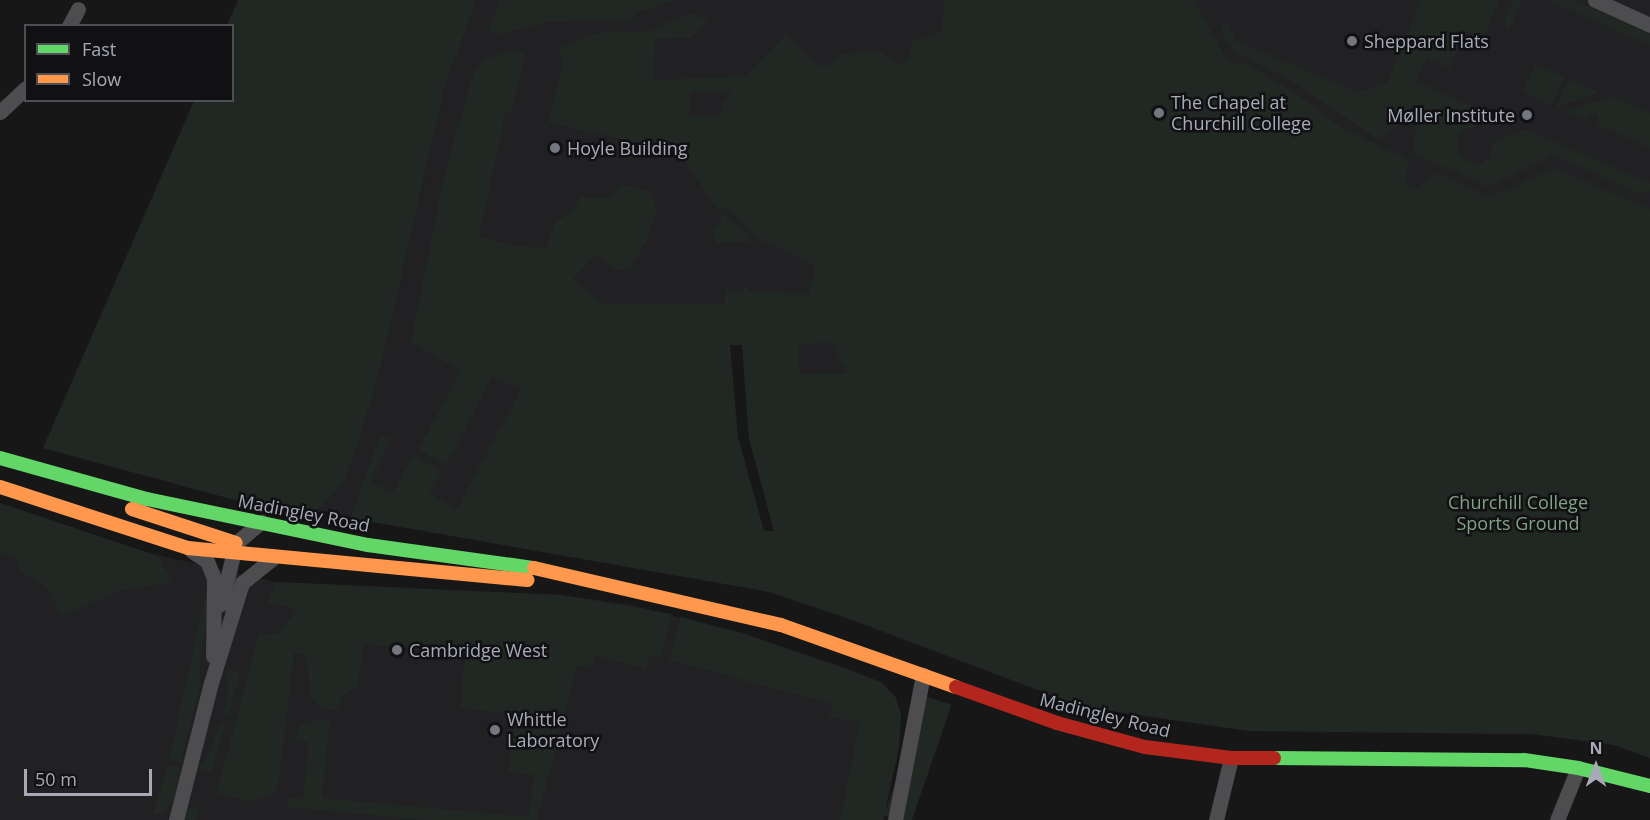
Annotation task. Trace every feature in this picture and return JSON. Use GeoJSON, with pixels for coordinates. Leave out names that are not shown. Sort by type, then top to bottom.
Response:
{"type":"FeatureCollection","features":[{"type":"Feature","properties":{"kind":"main road","name":"Madingley Road"},"geometry":{"type":"LineString","coordinates":[[0,460],[147,499],[368,545],[503,561],[781,625],[1057,723],[1145,747],[1231,758],[1502,760],[1578,768],[1650,786]]}},
{"type":"Feature","properties":{"kind":"main road"},"geometry":{"type":"LineString","coordinates":[[0,460],[236,551]]}},
{"type":"Feature","properties":{"kind":"main road","name":"Madingley Road"},"geometry":{"type":"LineString","coordinates":[[0,487],[188,548],[236,551],[273,558],[605,585]]}},
{"type":"Feature","properties":{"kind":"street"},"geometry":{"type":"LineString","coordinates":[[1595,0],[1650,25]]}},
{"type":"Feature","properties":{"kind":"street"},"geometry":{"type":"LineString","coordinates":[[70,24],[78,9]]}},
{"type":"Feature","properties":{"kind":"street"},"geometry":{"type":"LineString","coordinates":[[0,112],[24,90]]}},
{"type":"Feature","properties":{"kind":"street"},"geometry":{"type":"LineString","coordinates":[[215,628],[236,551],[261,522]]}},
{"type":"Feature","properties":{"kind":"street"},"geometry":{"type":"LineString","coordinates":[[188,548],[207,561],[214,578],[215,628],[211,682]]}},
{"type":"Feature","properties":{"kind":"street"},"geometry":{"type":"LineString","coordinates":[[176,820],[211,682],[242,583],[236,551]]}},
{"type":"Feature","properties":{"kind":"street"},"geometry":{"type":"LineString","coordinates":[[242,583],[273,558]]}},
{"type":"Feature","properties":{"kind":"street"},"geometry":{"type":"LineString","coordinates":[[895,820],[923,675]]}},
{"type":"Feature","properties":{"kind":"street"},"geometry":{"type":"LineString","coordinates":[[1216,820],[1231,758]]}},
{"type":"Feature","properties":{"kind":"street"},"geometry":{"type":"LineString","coordinates":[[1557,820],[1578,768]]}},
{"type":"Feature","properties":{"kind":"shaded area"},"geometry":{"type":"Polygon","coordinates":[[[477,0],[1650,0],[1650,758],[1614,745],[1532,734],[1250,731],[1083,707],[851,620],[848,373],[799,375],[799,345],[749,439],[742,345],[691,344],[474,482],[448,533],[316,512],[344,482],[358,445],[380,371],[445,86],[477,0]]]}},
{"type":"Feature","properties":{"kind":"shaded area","name":"Cambridge West"},"geometry":{"type":"Polygon","coordinates":[[[0,503],[144,552],[277,582],[560,595],[627,604],[745,634],[843,667],[881,682],[896,698],[901,715],[884,820],[0,820],[0,503]]]}},
{"type":"Feature","properties":{"kind":"green space"},"geometry":{"type":"Polygon","coordinates":[[[238,0],[477,0],[445,86],[380,371],[358,445],[344,482],[316,512],[231,499],[43,448],[194,102],[234,102],[234,24],[227,24],[238,0]]]}},
{"type":"Feature","properties":{"kind":"green space"},"geometry":{"type":"Polygon","coordinates":[[[500,0],[676,0],[638,12],[631,20],[545,22],[501,34],[489,30],[500,0]]]}},
{"type":"Feature","properties":{"kind":"green space","name":"Churchill College Sports Ground"},"geometry":{"type":"Polygon","coordinates":[[[944,0],[1194,0],[1228,62],[1245,64],[1291,90],[1341,127],[1408,159],[1406,183],[1418,188],[1436,172],[1490,197],[1555,168],[1650,209],[1650,758],[1614,745],[1532,734],[1250,731],[1083,707],[879,629],[769,592],[350,518],[381,435],[391,439],[370,482],[393,492],[413,456],[442,471],[430,494],[457,509],[521,389],[492,377],[446,465],[418,449],[461,371],[411,342],[446,169],[473,75],[482,61],[514,49],[525,54],[511,112],[506,111],[479,236],[516,246],[547,248],[555,222],[570,213],[581,197],[609,198],[620,184],[649,190],[657,208],[649,236],[630,269],[616,270],[597,254],[573,279],[601,304],[724,304],[726,291],[742,291],[742,287],[749,287],[749,292],[809,293],[815,265],[759,239],[726,207],[718,211],[680,153],[548,122],[563,64],[559,47],[604,31],[645,32],[689,13],[708,20],[691,38],[655,39],[654,80],[746,76],[786,34],[817,65],[832,65],[833,59],[843,53],[883,52],[898,65],[908,61],[912,41],[942,31],[944,0]],[[731,92],[690,93],[690,115],[722,115],[722,105],[731,92]],[[832,343],[799,344],[799,374],[848,373],[832,343]],[[730,345],[738,437],[764,531],[774,531],[749,439],[742,345],[730,345]]]}},
{"type":"Feature","properties":{"kind":"green space"},"geometry":{"type":"Polygon","coordinates":[[[1421,0],[1499,0],[1483,40],[1465,32],[1450,66],[1454,70],[1427,58],[1416,81],[1485,112],[1479,126],[1463,130],[1456,145],[1462,158],[1477,165],[1490,158],[1494,141],[1526,129],[1650,183],[1650,191],[1640,194],[1553,155],[1488,187],[1414,154],[1416,125],[1408,121],[1378,139],[1290,80],[1233,51],[1221,31],[1226,20],[1236,41],[1358,92],[1387,82],[1421,0]]]}},
{"type":"Feature","properties":{"kind":"green space"},"geometry":{"type":"Polygon","coordinates":[[[1513,0],[1522,0],[1508,32],[1504,21],[1513,0]]]}},
{"type":"Feature","properties":{"kind":"green space"},"geometry":{"type":"Polygon","coordinates":[[[1546,0],[1573,0],[1650,34],[1650,45],[1546,0]]]}},
{"type":"Feature","properties":{"kind":"green space"},"geometry":{"type":"Polygon","coordinates":[[[1535,64],[1564,77],[1552,105],[1522,92],[1535,64]]]}},
{"type":"Feature","properties":{"kind":"green space"},"geometry":{"type":"Polygon","coordinates":[[[1568,79],[1599,92],[1556,108],[1568,79]]]}},
{"type":"Feature","properties":{"kind":"green space"},"geometry":{"type":"Polygon","coordinates":[[[1611,96],[1650,113],[1650,148],[1596,124],[1599,121],[1596,114],[1589,115],[1588,120],[1568,112],[1611,96]]]}},
{"type":"Feature","properties":{"kind":"green space"},"geometry":{"type":"Polygon","coordinates":[[[723,214],[750,236],[748,242],[717,243],[712,234],[723,214]]]}},
{"type":"Feature","properties":{"kind":"green space"},"geometry":{"type":"Polygon","coordinates":[[[0,503],[158,556],[173,582],[119,591],[62,617],[47,588],[19,570],[16,558],[0,554],[0,503]]]}},
{"type":"Feature","properties":{"kind":"green space"},"geometry":{"type":"Polygon","coordinates":[[[277,582],[560,595],[672,614],[661,658],[649,655],[646,669],[595,655],[591,668],[577,665],[537,820],[425,820],[288,807],[289,797],[303,799],[309,742],[296,741],[296,736],[300,726],[314,720],[330,721],[322,798],[528,817],[534,775],[508,772],[515,715],[460,708],[465,655],[363,644],[358,687],[341,696],[339,712],[319,707],[311,697],[306,655],[294,652],[279,781],[274,795],[249,802],[217,793],[259,633],[277,634],[297,610],[267,602],[277,582]]]}},
{"type":"Feature","properties":{"kind":"green space"},"geometry":{"type":"Polygon","coordinates":[[[208,585],[211,594],[200,660],[200,687],[181,762],[169,759],[208,585]]]}},
{"type":"Feature","properties":{"kind":"green space"},"geometry":{"type":"Polygon","coordinates":[[[681,617],[745,634],[881,682],[896,698],[901,715],[899,748],[883,820],[840,820],[860,723],[829,716],[832,704],[669,660],[681,617]]]}},
{"type":"Feature","properties":{"kind":"green space"},"geometry":{"type":"Polygon","coordinates":[[[225,668],[240,673],[229,715],[223,714],[228,690],[225,668]]]}},
{"type":"Feature","properties":{"kind":"green space"},"geometry":{"type":"Polygon","coordinates":[[[925,696],[951,705],[912,820],[898,820],[884,815],[925,696]]]}},
{"type":"Feature","properties":{"kind":"green space"},"geometry":{"type":"Polygon","coordinates":[[[219,724],[225,725],[212,772],[198,767],[208,758],[219,724]]]}},
{"type":"Feature","properties":{"kind":"green space"},"geometry":{"type":"Polygon","coordinates":[[[168,764],[181,768],[173,801],[165,812],[153,815],[168,764]]]}},
{"type":"Feature","properties":{"kind":"green space"},"geometry":{"type":"Polygon","coordinates":[[[199,806],[196,820],[181,820],[189,808],[199,806]]]}},
{"type":"Feature","properties":{"kind":"traffic: fast"},"geometry":{"type":"LineString","coordinates":[[0,458],[147,499],[368,545],[534,568]]}},
{"type":"Feature","properties":{"kind":"traffic: fast"},"geometry":{"type":"LineString","coordinates":[[1274,758],[1524,760],[1578,768],[1650,786]]}},
{"type":"Feature","properties":{"kind":"traffic: slow"},"geometry":{"type":"LineString","coordinates":[[0,487],[188,548],[527,580]]}},
{"type":"Feature","properties":{"kind":"traffic: slow"},"geometry":{"type":"LineString","coordinates":[[132,509],[236,543]]}},
{"type":"Feature","properties":{"kind":"traffic: slow"},"geometry":{"type":"LineString","coordinates":[[534,568],[781,625],[956,687]]}},
{"type":"Feature","properties":{"kind":"traffic: jam"},"geometry":{"type":"LineString","coordinates":[[956,687],[1057,723],[1145,747],[1231,758],[1274,758]]}},
{"type":"Feature","properties":{"kind":"place","name":"Sheppard Flats"},"geometry":{"type":"Point","coordinates":[1352,41]}},
{"type":"Feature","properties":{"kind":"place","name":"The Chapel at Churchill College"},"geometry":{"type":"Point","coordinates":[1159,113]}},
{"type":"Feature","properties":{"kind":"place","name":"Møller Institute"},"geometry":{"type":"Point","coordinates":[1527,115]}},
{"type":"Feature","properties":{"kind":"place","name":"Hoyle Building"},"geometry":{"type":"Point","coordinates":[555,148]}},
{"type":"Feature","properties":{"kind":"place","name":"Cambridge West"},"geometry":{"type":"Point","coordinates":[397,650]}},
{"type":"Feature","properties":{"kind":"place","name":"Whittle Laboratory"},"geometry":{"type":"Point","coordinates":[495,730]}}]}
